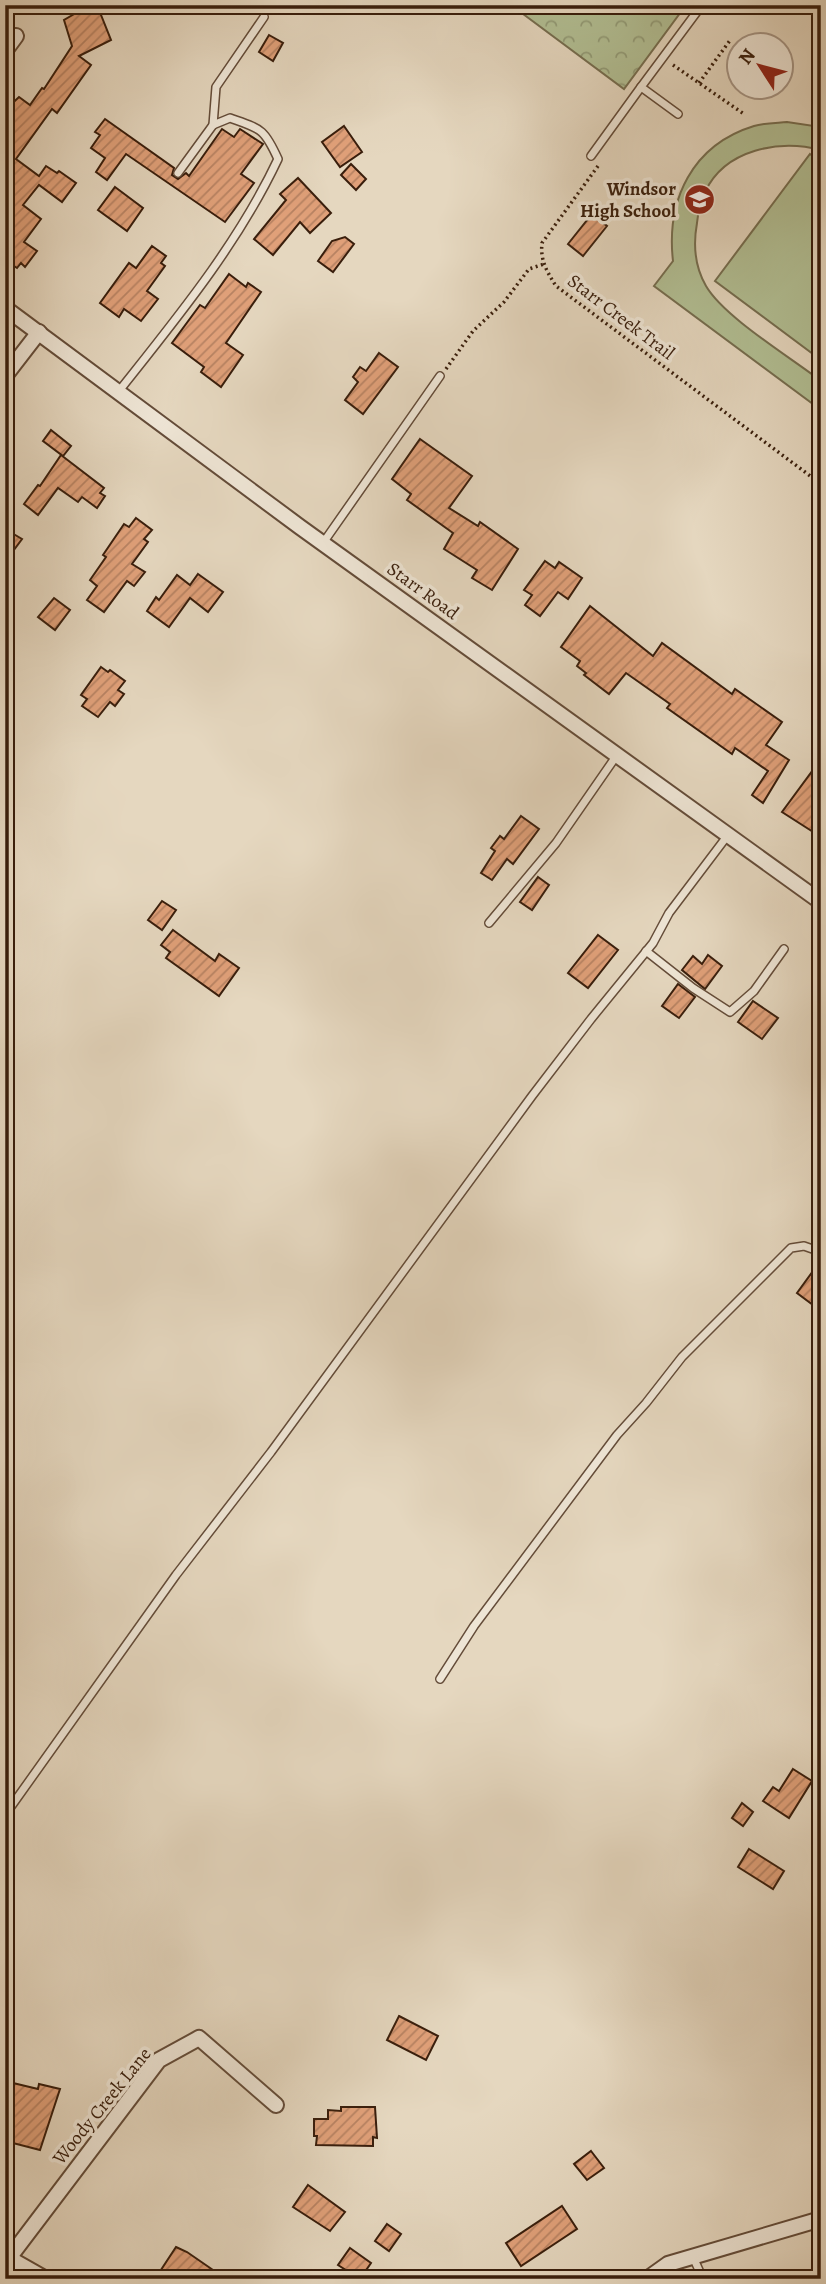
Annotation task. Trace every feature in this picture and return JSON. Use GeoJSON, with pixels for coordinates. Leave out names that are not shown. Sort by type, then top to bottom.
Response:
{"type":"FeatureCollection","features":[{"type":"Feature","properties":{"kind":"street"},"geometry":{"type":"LineString","coordinates":[[5,51],[16,36]]}},
{"type":"Feature","properties":{"kind":"street","name":"Starr Road"},"geometry":{"type":"LineString","coordinates":[[5,308],[323,543],[821,902]]}},
{"type":"Feature","properties":{"kind":"street"},"geometry":{"type":"LineString","coordinates":[[5,376],[39,332]]}},
{"type":"Feature","properties":{"kind":"street","name":"Woody Creek Lane"},"geometry":{"type":"LineString","coordinates":[[46,2279],[7,2260],[159,2060],[199,2038],[276,2105]]}},
{"type":"Feature","properties":{"kind":"street"},"geometry":{"type":"LineString","coordinates":[[647,2279],[668,2264],[821,2219]]}},
{"type":"Feature","properties":{"kind":"lane"},"geometry":{"type":"LineString","coordinates":[[591,156],[702,5]]}},
{"type":"Feature","properties":{"kind":"lane"},"geometry":{"type":"LineString","coordinates":[[213,125],[216,87],[264,16]]}},
{"type":"Feature","properties":{"kind":"lane"},"geometry":{"type":"LineString","coordinates":[[641,87],[678,114]]}},
{"type":"Feature","properties":{"kind":"lane"},"geometry":{"type":"LineString","coordinates":[[119,391],[227,248],[261,195],[278,159],[267,135],[230,118],[213,125],[178,173]]}},
{"type":"Feature","properties":{"kind":"lane"},"geometry":{"type":"LineString","coordinates":[[323,543],[440,376]]}},
{"type":"Feature","properties":{"kind":"lane"},"geometry":{"type":"LineString","coordinates":[[489,923],[556,843],[617,755]]}},
{"type":"Feature","properties":{"kind":"lane"},"geometry":{"type":"LineString","coordinates":[[5,1815],[176,1574],[312,1396],[531,1096],[653,943],[669,914],[728,835]]}},
{"type":"Feature","properties":{"kind":"lane"},"geometry":{"type":"LineString","coordinates":[[646,951],[692,988],[730,1012],[754,991],[784,949]]}},
{"type":"Feature","properties":{"kind":"lane"},"geometry":{"type":"LineString","coordinates":[[440,1679],[474,1626],[617,1434],[646,1403],[682,1357],[790,1248],[804,1246],[821,1252]]}},
{"type":"Feature","properties":{"kind":"lane"},"geometry":{"type":"LineString","coordinates":[[693,2257],[704,2279]]}},
{"type":"Feature","properties":{"kind":"path"},"geometry":{"type":"LineString","coordinates":[[699,83],[724,49]]}},
{"type":"Feature","properties":{"kind":"path"},"geometry":{"type":"LineString","coordinates":[[673,65],[744,114]]}},
{"type":"Feature","properties":{"kind":"path"},"geometry":{"type":"LineString","coordinates":[[440,376],[473,331],[504,302],[529,269],[544,264],[542,243],[604,158]]}},
{"type":"Feature","properties":{"kind":"path","name":"Starr Creek Trail"},"geometry":{"type":"LineString","coordinates":[[544,264],[556,286],[821,484]]}},
{"type":"Feature","properties":{"kind":"green space"},"geometry":{"type":"Polygon","coordinates":[[[511,5],[686,5],[624,89],[511,5]]]}},
{"type":"Feature","properties":{"kind":"green space"},"geometry":{"type":"Polygon","coordinates":[[[787,122],[821,127],[821,150],[772,147],[740,157],[726,166],[714,177],[705,192],[699,211],[695,248],[699,271],[706,286],[727,311],[821,381],[821,410],[654,286],[673,261],[672,238],[679,196],[699,161],[732,135],[758,125],[787,122]]]}},
{"type":"Feature","properties":{"kind":"green space"},"geometry":{"type":"Polygon","coordinates":[[[810,154],[821,162],[821,360],[715,281],[810,154]]]}},
{"type":"Feature","properties":{"kind":"building"},"geometry":{"type":"Polygon","coordinates":[[[84,5],[97,5],[111,40],[79,56],[91,65],[57,113],[52,109],[16,159],[39,176],[46,166],[76,183],[62,202],[39,185],[23,205],[41,219],[24,242],[37,251],[25,267],[21,263],[17,268],[5,260],[5,254],[13,244],[5,239],[5,110],[19,97],[30,105],[42,88],[44,89],[72,46],[64,20],[84,5]]]}},
{"type":"Feature","properties":{"kind":"building"},"geometry":{"type":"Polygon","coordinates":[[[269,35],[283,43],[273,61],[259,52],[269,35]]]}},
{"type":"Feature","properties":{"kind":"building"},"geometry":{"type":"Polygon","coordinates":[[[105,119],[174,168],[172,175],[178,179],[186,173],[189,176],[222,129],[234,137],[240,129],[263,144],[241,174],[254,183],[225,222],[126,154],[107,180],[96,172],[105,158],[91,148],[100,135],[95,132],[105,119]]]}},
{"type":"Feature","properties":{"kind":"building"},"geometry":{"type":"Polygon","coordinates":[[[344,126],[362,152],[340,167],[322,142],[344,126]]]}},
{"type":"Feature","properties":{"kind":"building"},"geometry":{"type":"Polygon","coordinates":[[[351,164],[366,179],[356,190],[341,175],[351,164]]]}},
{"type":"Feature","properties":{"kind":"building"},"geometry":{"type":"Polygon","coordinates":[[[298,178],[331,213],[310,233],[300,222],[273,255],[254,239],[286,200],[280,194],[298,178]]]}},
{"type":"Feature","properties":{"kind":"building"},"geometry":{"type":"Polygon","coordinates":[[[115,187],[143,208],[127,231],[98,210],[115,187]]]}},
{"type":"Feature","properties":{"kind":"building"},"geometry":{"type":"Polygon","coordinates":[[[592,214],[607,226],[583,256],[568,244],[592,214]]]}},
{"type":"Feature","properties":{"kind":"building"},"geometry":{"type":"Polygon","coordinates":[[[345,237],[354,244],[333,272],[318,261],[332,241],[345,237]]]}},
{"type":"Feature","properties":{"kind":"building"},"geometry":{"type":"Polygon","coordinates":[[[152,246],[166,256],[161,263],[165,266],[147,291],[158,299],[141,321],[124,309],[119,317],[100,303],[129,263],[136,268],[152,246]]]}},
{"type":"Feature","properties":{"kind":"building"},"geometry":{"type":"Polygon","coordinates":[[[229,274],[246,287],[248,283],[261,292],[226,343],[243,355],[221,387],[201,372],[204,367],[172,343],[200,305],[205,308],[229,274]]]}},
{"type":"Feature","properties":{"kind":"building"},"geometry":{"type":"Polygon","coordinates":[[[379,353],[398,367],[363,414],[345,400],[358,382],[353,377],[360,367],[366,371],[379,353]]]}},
{"type":"Feature","properties":{"kind":"building"},"geometry":{"type":"Polygon","coordinates":[[[51,430],[71,446],[63,456],[43,441],[51,430]]]}},
{"type":"Feature","properties":{"kind":"building"},"geometry":{"type":"Polygon","coordinates":[[[420,439],[472,476],[449,508],[478,526],[480,522],[518,549],[492,590],[472,578],[477,570],[444,549],[453,533],[407,500],[411,494],[392,479],[420,439]]]}},
{"type":"Feature","properties":{"kind":"building"},"geometry":{"type":"Polygon","coordinates":[[[61,455],[104,488],[100,493],[105,496],[97,508],[82,497],[78,502],[58,488],[38,515],[24,504],[61,455]]]}},
{"type":"Feature","properties":{"kind":"building"},"geometry":{"type":"Polygon","coordinates":[[[136,518],[152,530],[144,539],[148,542],[132,564],[145,572],[134,586],[127,581],[104,612],[87,600],[97,586],[90,580],[124,524],[129,527],[136,518]]]}},
{"type":"Feature","properties":{"kind":"building"},"geometry":{"type":"Polygon","coordinates":[[[5,529],[22,539],[5,562],[5,529]]]}},
{"type":"Feature","properties":{"kind":"building"},"geometry":{"type":"Polygon","coordinates":[[[545,561],[555,568],[559,562],[582,578],[568,599],[558,592],[540,616],[525,605],[532,595],[524,590],[545,561]]]}},
{"type":"Feature","properties":{"kind":"building"},"geometry":{"type":"Polygon","coordinates":[[[198,574],[223,592],[208,612],[190,598],[169,627],[147,611],[156,597],[159,600],[177,575],[190,585],[198,574]]]}},
{"type":"Feature","properties":{"kind":"building"},"geometry":{"type":"Polygon","coordinates":[[[54,598],[70,610],[55,630],[38,617],[54,598]]]}},
{"type":"Feature","properties":{"kind":"building"},"geometry":{"type":"Polygon","coordinates":[[[590,606],[653,656],[662,643],[732,694],[735,689],[782,722],[766,745],[789,760],[763,803],[752,795],[768,771],[735,748],[732,754],[667,708],[670,704],[626,673],[609,694],[584,675],[586,673],[577,666],[580,661],[561,647],[590,606]]]}},
{"type":"Feature","properties":{"kind":"building"},"geometry":{"type":"Polygon","coordinates":[[[101,667],[125,681],[118,690],[124,694],[115,706],[110,702],[98,717],[82,706],[87,699],[81,695],[101,667]]]}},
{"type":"Feature","properties":{"kind":"building"},"geometry":{"type":"Polygon","coordinates":[[[821,759],[821,780],[815,789],[821,793],[821,837],[782,812],[821,759]]]}},
{"type":"Feature","properties":{"kind":"building"},"geometry":{"type":"Polygon","coordinates":[[[521,816],[539,829],[513,864],[507,859],[492,880],[481,873],[495,851],[491,848],[500,836],[504,839],[521,816]]]}},
{"type":"Feature","properties":{"kind":"building"},"geometry":{"type":"Polygon","coordinates":[[[538,877],[549,885],[532,910],[520,902],[538,877]]]}},
{"type":"Feature","properties":{"kind":"building"},"geometry":{"type":"Polygon","coordinates":[[[162,901],[176,910],[162,930],[148,920],[162,901]]]}},
{"type":"Feature","properties":{"kind":"building"},"geometry":{"type":"Polygon","coordinates":[[[173,930],[215,961],[219,954],[239,968],[219,996],[166,958],[170,952],[161,945],[173,930]]]}},
{"type":"Feature","properties":{"kind":"building"},"geometry":{"type":"Polygon","coordinates":[[[598,935],[618,950],[588,988],[568,973],[598,935]]]}},
{"type":"Feature","properties":{"kind":"building"},"geometry":{"type":"Polygon","coordinates":[[[708,955],[722,966],[705,989],[682,970],[693,956],[702,964],[708,955]]]}},
{"type":"Feature","properties":{"kind":"building"},"geometry":{"type":"Polygon","coordinates":[[[678,984],[695,997],[679,1018],[662,1006],[678,984]]]}},
{"type":"Feature","properties":{"kind":"building"},"geometry":{"type":"Polygon","coordinates":[[[753,1001],[778,1018],[762,1039],[738,1022],[753,1001]]]}},
{"type":"Feature","properties":{"kind":"building"},"geometry":{"type":"Polygon","coordinates":[[[821,1260],[821,1311],[797,1293],[821,1260]]]}},
{"type":"Feature","properties":{"kind":"building"},"geometry":{"type":"Polygon","coordinates":[[[793,1769],[812,1781],[789,1818],[763,1801],[773,1787],[779,1791],[793,1769]]]}},
{"type":"Feature","properties":{"kind":"building"},"geometry":{"type":"Polygon","coordinates":[[[742,1803],[753,1812],[743,1826],[732,1818],[742,1803]]]}},
{"type":"Feature","properties":{"kind":"building"},"geometry":{"type":"Polygon","coordinates":[[[749,1849],[784,1871],[773,1889],[738,1867],[749,1849]]]}},
{"type":"Feature","properties":{"kind":"building"},"geometry":{"type":"Polygon","coordinates":[[[399,2016],[438,2036],[426,2060],[387,2040],[399,2016]]]}},
{"type":"Feature","properties":{"kind":"building"},"geometry":{"type":"Polygon","coordinates":[[[13,2083],[38,2089],[39,2084],[60,2089],[40,2150],[5,2141],[5,2105],[13,2083]]]}},
{"type":"Feature","properties":{"kind":"building"},"geometry":{"type":"Polygon","coordinates":[[[341,2107],[375,2107],[377,2138],[373,2137],[373,2146],[316,2145],[314,2119],[328,2119],[328,2110],[341,2111],[341,2107]]]}},
{"type":"Feature","properties":{"kind":"building"},"geometry":{"type":"Polygon","coordinates":[[[591,2151],[604,2168],[587,2180],[574,2164],[591,2151]]]}},
{"type":"Feature","properties":{"kind":"building"},"geometry":{"type":"Polygon","coordinates":[[[308,2185],[345,2212],[330,2231],[293,2207],[308,2185]]]}},
{"type":"Feature","properties":{"kind":"building"},"geometry":{"type":"Polygon","coordinates":[[[562,2206],[577,2229],[521,2266],[506,2243],[562,2206]]]}},
{"type":"Feature","properties":{"kind":"building"},"geometry":{"type":"Polygon","coordinates":[[[387,2224],[401,2234],[389,2251],[375,2241],[387,2224]]]}},
{"type":"Feature","properties":{"kind":"building"},"geometry":{"type":"Polygon","coordinates":[[[176,2247],[187,2252],[226,2279],[155,2279],[176,2247]]]}},
{"type":"Feature","properties":{"kind":"building"},"geometry":{"type":"Polygon","coordinates":[[[350,2248],[371,2263],[360,2279],[338,2265],[350,2248]]]}},
{"type":"Feature","properties":{"kind":"place","name":"Windsor High School"},"geometry":{"type":"Point","coordinates":[699,200]}}]}
